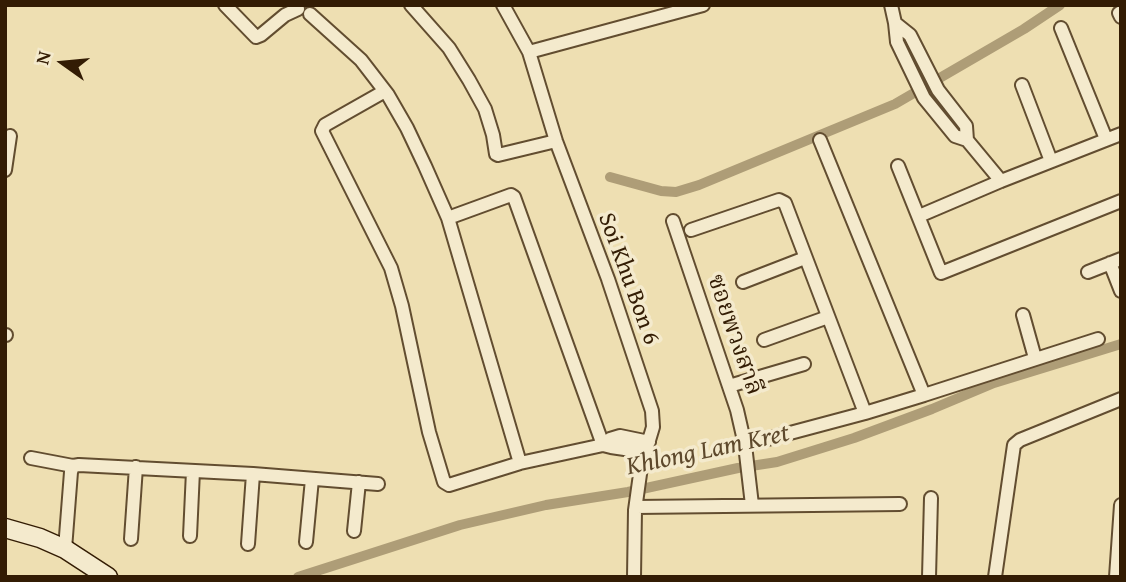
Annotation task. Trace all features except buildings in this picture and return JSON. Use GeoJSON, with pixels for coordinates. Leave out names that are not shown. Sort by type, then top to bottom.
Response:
{"type":"FeatureCollection","features":[{"type":"Feature","properties":{"kind":"main road"},"geometry":{"type":"LineString","coordinates":[[5,528],[40,538],[65,549],[108,577]]}},
{"type":"Feature","properties":{"kind":"street"},"geometry":{"type":"LineString","coordinates":[[225,5],[256,37],[261,36],[285,15],[305,8],[361,60],[385,91],[407,128],[448,218],[520,463]]}},
{"type":"Feature","properties":{"kind":"street"},"geometry":{"type":"LineString","coordinates":[[411,5],[449,48],[469,80],[485,109],[496,154],[556,141]]}},
{"type":"Feature","properties":{"kind":"street","name":"Soi Khu Bon 6"},"geometry":{"type":"LineString","coordinates":[[503,5],[529,52],[556,141],[608,279],[652,411],[653,427],[641,467],[636,501],[634,577]]}},
{"type":"Feature","properties":{"kind":"street"},"geometry":{"type":"LineString","coordinates":[[529,52],[702,5]]}},
{"type":"Feature","properties":{"kind":"street"},"geometry":{"type":"LineString","coordinates":[[891,5],[897,42],[924,98],[1001,181]]}},
{"type":"Feature","properties":{"kind":"street"},"geometry":{"type":"LineString","coordinates":[[895,23],[910,35],[938,90],[966,126],[961,138]]}},
{"type":"Feature","properties":{"kind":"street"},"geometry":{"type":"LineString","coordinates":[[1061,28],[1106,139]]}},
{"type":"Feature","properties":{"kind":"street"},"geometry":{"type":"LineString","coordinates":[[1022,85],[1051,161]]}},
{"type":"Feature","properties":{"kind":"street"},"geometry":{"type":"LineString","coordinates":[[385,91],[325,125],[322,131],[391,268],[402,306],[429,432],[444,482],[449,485],[520,463],[604,444],[611,447],[647,447]]}},
{"type":"Feature","properties":{"kind":"street"},"geometry":{"type":"LineString","coordinates":[[919,216],[1121,134]]}},
{"type":"Feature","properties":{"kind":"street"},"geometry":{"type":"LineString","coordinates":[[6,162],[10,136]]}},
{"type":"Feature","properties":{"kind":"street"},"geometry":{"type":"LineString","coordinates":[[820,140],[924,395]]}},
{"type":"Feature","properties":{"kind":"street"},"geometry":{"type":"LineString","coordinates":[[898,166],[941,272],[1121,201]]}},
{"type":"Feature","properties":{"kind":"street"},"geometry":{"type":"LineString","coordinates":[[448,218],[510,195],[514,197],[604,444]]}},
{"type":"Feature","properties":{"kind":"street"},"geometry":{"type":"LineString","coordinates":[[691,230],[779,200],[783,201],[865,413]]}},
{"type":"Feature","properties":{"kind":"street","name":"ซอยพวงสาลี"},"geometry":{"type":"LineString","coordinates":[[673,221],[737,410],[746,447],[752,505]]}},
{"type":"Feature","properties":{"kind":"street"},"geometry":{"type":"LineString","coordinates":[[743,282],[805,258]]}},
{"type":"Feature","properties":{"kind":"street"},"geometry":{"type":"LineString","coordinates":[[1088,272],[1116,261],[1121,291]]}},
{"type":"Feature","properties":{"kind":"street"},"geometry":{"type":"LineString","coordinates":[[1023,315],[1035,358]]}},
{"type":"Feature","properties":{"kind":"street"},"geometry":{"type":"LineString","coordinates":[[764,340],[828,317]]}},
{"type":"Feature","properties":{"kind":"street"},"geometry":{"type":"LineString","coordinates":[[746,447],[924,395],[1098,339]]}},
{"type":"Feature","properties":{"kind":"street"},"geometry":{"type":"LineString","coordinates":[[729,386],[804,364]]}},
{"type":"Feature","properties":{"kind":"street"},"geometry":{"type":"LineString","coordinates":[[995,577],[1014,445],[1020,440],[1121,399]]}},
{"type":"Feature","properties":{"kind":"street"},"geometry":{"type":"LineString","coordinates":[[31,458],[73,466],[136,467],[378,484]]}},
{"type":"Feature","properties":{"kind":"street"},"geometry":{"type":"LineString","coordinates":[[65,549],[73,466]]}},
{"type":"Feature","properties":{"kind":"street"},"geometry":{"type":"LineString","coordinates":[[131,539],[136,467]]}},
{"type":"Feature","properties":{"kind":"street"},"geometry":{"type":"LineString","coordinates":[[190,536],[192,471]]}},
{"type":"Feature","properties":{"kind":"street"},"geometry":{"type":"LineString","coordinates":[[248,544],[253,474]]}},
{"type":"Feature","properties":{"kind":"street"},"geometry":{"type":"LineString","coordinates":[[306,542],[312,479]]}},
{"type":"Feature","properties":{"kind":"street"},"geometry":{"type":"LineString","coordinates":[[354,531],[359,482]]}},
{"type":"Feature","properties":{"kind":"street"},"geometry":{"type":"LineString","coordinates":[[929,577],[931,498]]}},
{"type":"Feature","properties":{"kind":"street"},"geometry":{"type":"LineString","coordinates":[[636,501],[752,505],[900,504]]}},
{"type":"Feature","properties":{"kind":"street"},"geometry":{"type":"LineString","coordinates":[[1116,577],[1121,505]]}},
{"type":"Feature","properties":{"kind":"waterway"},"geometry":{"type":"LineString","coordinates":[[610,177],[661,191],[676,192],[699,185],[895,104],[1060,5]]}},
{"type":"Feature","properties":{"kind":"waterway","name":"Khlong Lam Kret"},"geometry":{"type":"LineString","coordinates":[[298,577],[460,525],[546,505],[628,492],[777,462],[854,438],[994,383],[1121,344]]}}]}
